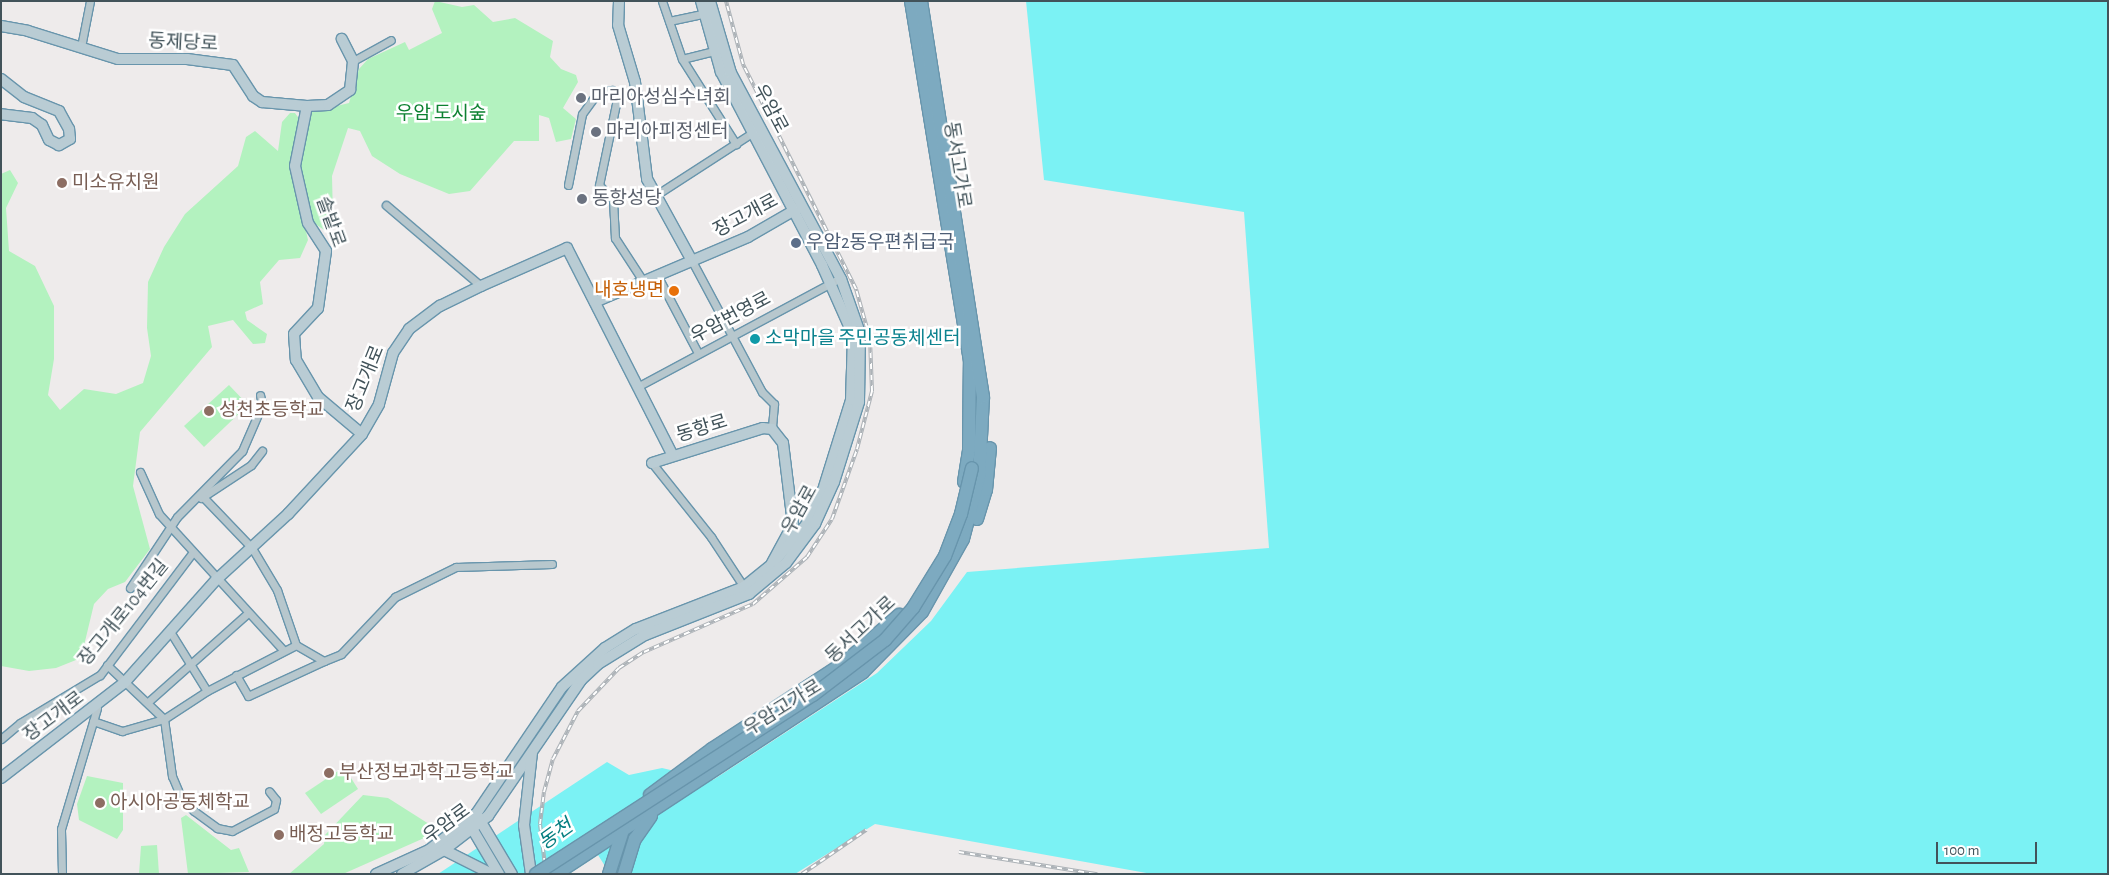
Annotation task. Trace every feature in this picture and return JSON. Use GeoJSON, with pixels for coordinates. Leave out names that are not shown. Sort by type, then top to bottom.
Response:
{"type":"FeatureCollection","features":[{"type":"Feature","properties":{"kind":"highway","name":"동서고가로"},"geometry":{"type":"LineString","coordinates":[[536,874],[813,695],[868,655],[901,623],[935,575],[961,514],[972,468],[975,426],[970,360],[911,1]]}},
{"type":"Feature","properties":{"kind":"highway","name":"동서고가로"},"geometry":{"type":"LineString","coordinates":[[556,874],[862,672],[922,612],[963,539],[979,478],[983,397],[975,331],[921,1]]}},
{"type":"Feature","properties":{"kind":"highway","name":"우암고가로"},"geometry":{"type":"LineString","coordinates":[[624,874],[635,839],[648,818],[687,790],[863,679],[914,632],[951,581],[975,526],[989,466],[990,399],[985,359],[975,331]]}},
{"type":"Feature","properties":{"kind":"highway","name":"우암고가로"},"geometry":{"type":"LineString","coordinates":[[609,874],[619,837],[649,796],[712,749],[845,662],[876,639],[914,597],[937,557],[963,487],[969,449],[970,360]]}},
{"type":"Feature","properties":{"kind":"street"},"geometry":{"type":"LineString","coordinates":[[81,47],[90,1]]}},
{"type":"Feature","properties":{"kind":"street"},"geometry":{"type":"LineString","coordinates":[[619,1],[618,25],[635,82],[648,179],[762,392],[774,404],[772,430],[783,443],[792,524],[771,565]]}},
{"type":"Feature","properties":{"kind":"street"},"geometry":{"type":"LineString","coordinates":[[662,1],[682,59],[736,144]]}},
{"type":"Feature","properties":{"kind":"street","name":"우암로"},"geometry":{"type":"LineString","coordinates":[[701,1],[714,51],[752,133],[798,208]]}},
{"type":"Feature","properties":{"kind":"street","name":"우암로"},"geometry":{"type":"LineString","coordinates":[[402,874],[444,850],[500,800],[581,680],[598,664],[644,635],[749,594],[802,545],[834,482],[859,402],[860,333],[836,281],[731,72],[710,1]]}},
{"type":"Feature","properties":{"kind":"street"},"geometry":{"type":"LineString","coordinates":[[669,21],[703,14]]}},
{"type":"Feature","properties":{"kind":"street","name":"동제당로"},"geometry":{"type":"LineString","coordinates":[[1,26],[81,47],[118,59],[195,60],[233,65],[253,96],[262,102],[307,106],[328,105],[343,98],[350,90],[353,61]]}},
{"type":"Feature","properties":{"kind":"street"},"geometry":{"type":"LineString","coordinates":[[342,39],[353,61],[391,40]]}},
{"type":"Feature","properties":{"kind":"street"},"geometry":{"type":"LineString","coordinates":[[682,59],[714,51]]}},
{"type":"Feature","properties":{"kind":"street"},"geometry":{"type":"LineString","coordinates":[[1,79],[24,97],[59,111],[69,129],[70,139],[59,145],[49,140],[42,125],[32,118],[1,114]]}},
{"type":"Feature","properties":{"kind":"street"},"geometry":{"type":"LineString","coordinates":[[568,185],[582,114],[598,92],[612,90],[617,99],[598,182],[612,200],[615,238],[643,281]]}},
{"type":"Feature","properties":{"kind":"street","name":"솔밭로"},"geometry":{"type":"LineString","coordinates":[[307,106],[295,166],[308,223],[326,251],[318,308],[294,334],[296,360],[318,397],[362,434]]}},
{"type":"Feature","properties":{"kind":"street"},"geometry":{"type":"LineString","coordinates":[[656,195],[752,133]]}},
{"type":"Feature","properties":{"kind":"street"},"geometry":{"type":"LineString","coordinates":[[386,205],[481,286]]}},
{"type":"Feature","properties":{"kind":"street","name":"장고개로"},"geometry":{"type":"LineString","coordinates":[[595,302],[748,238],[798,208]]}},
{"type":"Feature","properties":{"kind":"street","name":"장고개로"},"geometry":{"type":"LineString","coordinates":[[1,778],[97,708],[126,682],[216,580],[252,548],[362,434],[379,404],[393,353],[409,329],[440,306],[481,286],[567,248],[673,456]]}},
{"type":"Feature","properties":{"kind":"street"},"geometry":{"type":"LineString","coordinates":[[657,276],[698,353]]}},
{"type":"Feature","properties":{"kind":"street","name":"우암로"},"geometry":{"type":"LineString","coordinates":[[478,818],[528,732],[586,664],[636,629],[744,587],[771,565],[806,525],[824,490],[851,400],[853,335],[836,281]]}},
{"type":"Feature","properties":{"kind":"street","name":"우암번영로"},"geometry":{"type":"LineString","coordinates":[[637,387],[836,281]]}},
{"type":"Feature","properties":{"kind":"street"},"geometry":{"type":"LineString","coordinates":[[130,588],[170,527],[202,498],[242,451],[262,405],[260,395]]}},
{"type":"Feature","properties":{"kind":"street","name":"동항로"},"geometry":{"type":"LineString","coordinates":[[744,587],[711,537],[652,463],[763,428],[772,430]]}},
{"type":"Feature","properties":{"kind":"street"},"geometry":{"type":"LineString","coordinates":[[202,498],[251,465],[262,451]]}},
{"type":"Feature","properties":{"kind":"street"},"geometry":{"type":"LineString","coordinates":[[140,472],[159,514],[216,580],[284,651]]}},
{"type":"Feature","properties":{"kind":"street"},"geometry":{"type":"LineString","coordinates":[[202,498],[252,548],[277,590],[296,645],[324,661]]}},
{"type":"Feature","properties":{"kind":"street","name":"장고개로104번길"},"geometry":{"type":"LineString","coordinates":[[1,739],[20,722],[100,675],[193,552]]}},
{"type":"Feature","properties":{"kind":"street"},"geometry":{"type":"LineString","coordinates":[[236,675],[248,696],[341,654],[395,597],[456,568],[552,564]]}},
{"type":"Feature","properties":{"kind":"street"},"geometry":{"type":"LineString","coordinates":[[148,702],[189,661],[212,646],[248,613]]}},
{"type":"Feature","properties":{"kind":"street"},"geometry":{"type":"LineString","coordinates":[[171,632],[207,691]]}},
{"type":"Feature","properties":{"kind":"street"},"geometry":{"type":"LineString","coordinates":[[93,721],[122,732],[164,719],[207,691],[296,645]]}},
{"type":"Feature","properties":{"kind":"street"},"geometry":{"type":"LineString","coordinates":[[108,665],[164,719],[177,789],[194,811],[217,828],[232,830],[242,827],[274,809],[276,800],[269,790]]}},
{"type":"Feature","properties":{"kind":"street"},"geometry":{"type":"LineString","coordinates":[[62,874],[61,829],[97,708]]}},
{"type":"Feature","properties":{"kind":"street"},"geometry":{"type":"LineString","coordinates":[[531,874],[524,825],[532,750]]}},
{"type":"Feature","properties":{"kind":"street"},"geometry":{"type":"LineString","coordinates":[[478,818],[512,874]]}},
{"type":"Feature","properties":{"kind":"street"},"geometry":{"type":"LineString","coordinates":[[470,826],[499,874]]}},
{"type":"Feature","properties":{"kind":"street","name":"우암로"},"geometry":{"type":"LineString","coordinates":[[376,874],[429,850],[470,826]]}},
{"type":"Feature","properties":{"kind":"street"},"geometry":{"type":"LineString","coordinates":[[444,850],[492,874]]}},
{"type":"Feature","properties":{"kind":"green space","name":"우암 도시숲"},"geometry":{"type":"Polygon","coordinates":[[[435,1],[462,7],[474,5],[493,22],[515,18],[553,41],[550,57],[561,69],[576,75],[578,82],[563,108],[576,119],[571,139],[556,142],[549,118],[539,115],[539,141],[514,141],[470,191],[449,194],[400,174],[372,156],[360,131],[348,128],[332,176],[333,217],[327,232],[311,221],[300,164],[308,113],[349,103],[359,69],[368,59],[405,42],[409,50],[442,33],[432,9],[435,1]]]}},
{"type":"Feature","properties":{"kind":"green space"},"geometry":{"type":"Polygon","coordinates":[[[290,113],[295,113],[300,120],[292,168],[308,240],[300,258],[279,260],[260,282],[263,304],[245,312],[247,320],[267,334],[265,343],[253,344],[233,320],[208,326],[212,347],[140,432],[133,486],[150,549],[125,582],[108,589],[94,604],[81,658],[56,668],[29,671],[1,666],[1,174],[10,170],[18,183],[6,208],[9,251],[35,266],[54,306],[54,359],[48,395],[60,410],[84,389],[116,394],[143,383],[151,356],[147,328],[148,282],[164,247],[185,214],[238,166],[246,137],[255,131],[278,151],[282,122],[290,113]]]}},
{"type":"Feature","properties":{"kind":"green space"},"geometry":{"type":"Polygon","coordinates":[[[229,385],[248,405],[204,447],[184,426],[229,385]]]}},
{"type":"Feature","properties":{"kind":"green space"},"geometry":{"type":"Polygon","coordinates":[[[344,767],[358,789],[321,814],[305,793],[344,767]]]}},
{"type":"Feature","properties":{"kind":"green space"},"geometry":{"type":"Polygon","coordinates":[[[87,776],[123,783],[123,830],[117,839],[79,820],[77,804],[87,776]]]}},
{"type":"Feature","properties":{"kind":"green space"},"geometry":{"type":"Polygon","coordinates":[[[363,795],[388,798],[440,831],[343,874],[289,874],[324,844],[325,835],[363,795]]]}},
{"type":"Feature","properties":{"kind":"green space"},"geometry":{"type":"Polygon","coordinates":[[[186,815],[231,850],[239,848],[249,872],[188,874],[181,818],[186,815]]]}},
{"type":"Feature","properties":{"kind":"green space"},"geometry":{"type":"Polygon","coordinates":[[[157,845],[159,874],[139,874],[141,846],[157,845]]]}},
{"type":"Feature","properties":{"kind":"water","name":"동천"},"geometry":{"type":"Polygon","coordinates":[[[1026,1],[2108,1],[2108,874],[1152,874],[875,824],[795,874],[610,874],[598,855],[569,874],[438,874],[607,762],[629,775],[662,768],[713,780],[877,673],[931,621],[967,572],[1269,548],[1244,212],[1044,180],[1026,1]]]}},
{"type":"Feature","properties":{"kind":"railway"},"geometry":{"type":"LineString","coordinates":[[546,874],[540,824],[544,792],[553,759],[578,711],[619,668],[644,652],[753,604],[807,557],[832,519],[857,449],[872,391],[870,339],[856,289],[743,64],[726,1]]}},
{"type":"Feature","properties":{"kind":"railway"},"geometry":{"type":"LineString","coordinates":[[802,874],[866,830]]}},
{"type":"Feature","properties":{"kind":"railway"},"geometry":{"type":"LineString","coordinates":[[959,852],[1097,874]]}},
{"type":"Feature","properties":{"kind":"place","name":"마리아성심수녀회"},"geometry":{"type":"Point","coordinates":[581,98]}},
{"type":"Feature","properties":{"kind":"place","name":"마리아피정센터"},"geometry":{"type":"Point","coordinates":[596,132]}},
{"type":"Feature","properties":{"kind":"place","name":"미소유치원"},"geometry":{"type":"Point","coordinates":[62,183]}},
{"type":"Feature","properties":{"kind":"place","name":"동항성당"},"geometry":{"type":"Point","coordinates":[582,199]}},
{"type":"Feature","properties":{"kind":"place","name":"우암2동우편취급국"},"geometry":{"type":"Point","coordinates":[796,243]}},
{"type":"Feature","properties":{"kind":"place","name":"내호냉면"},"geometry":{"type":"Point","coordinates":[674,291]}},
{"type":"Feature","properties":{"kind":"place","name":"소막마을 주민공동체센터"},"geometry":{"type":"Point","coordinates":[755,339]}},
{"type":"Feature","properties":{"kind":"place","name":"성천초등학교"},"geometry":{"type":"Point","coordinates":[209,411]}},
{"type":"Feature","properties":{"kind":"place","name":"부산정보과학고등학교"},"geometry":{"type":"Point","coordinates":[329,773]}},
{"type":"Feature","properties":{"kind":"place","name":"아시아공동체학교"},"geometry":{"type":"Point","coordinates":[100,803]}},
{"type":"Feature","properties":{"kind":"place","name":"배정고등학교"},"geometry":{"type":"Point","coordinates":[279,835]}}]}
